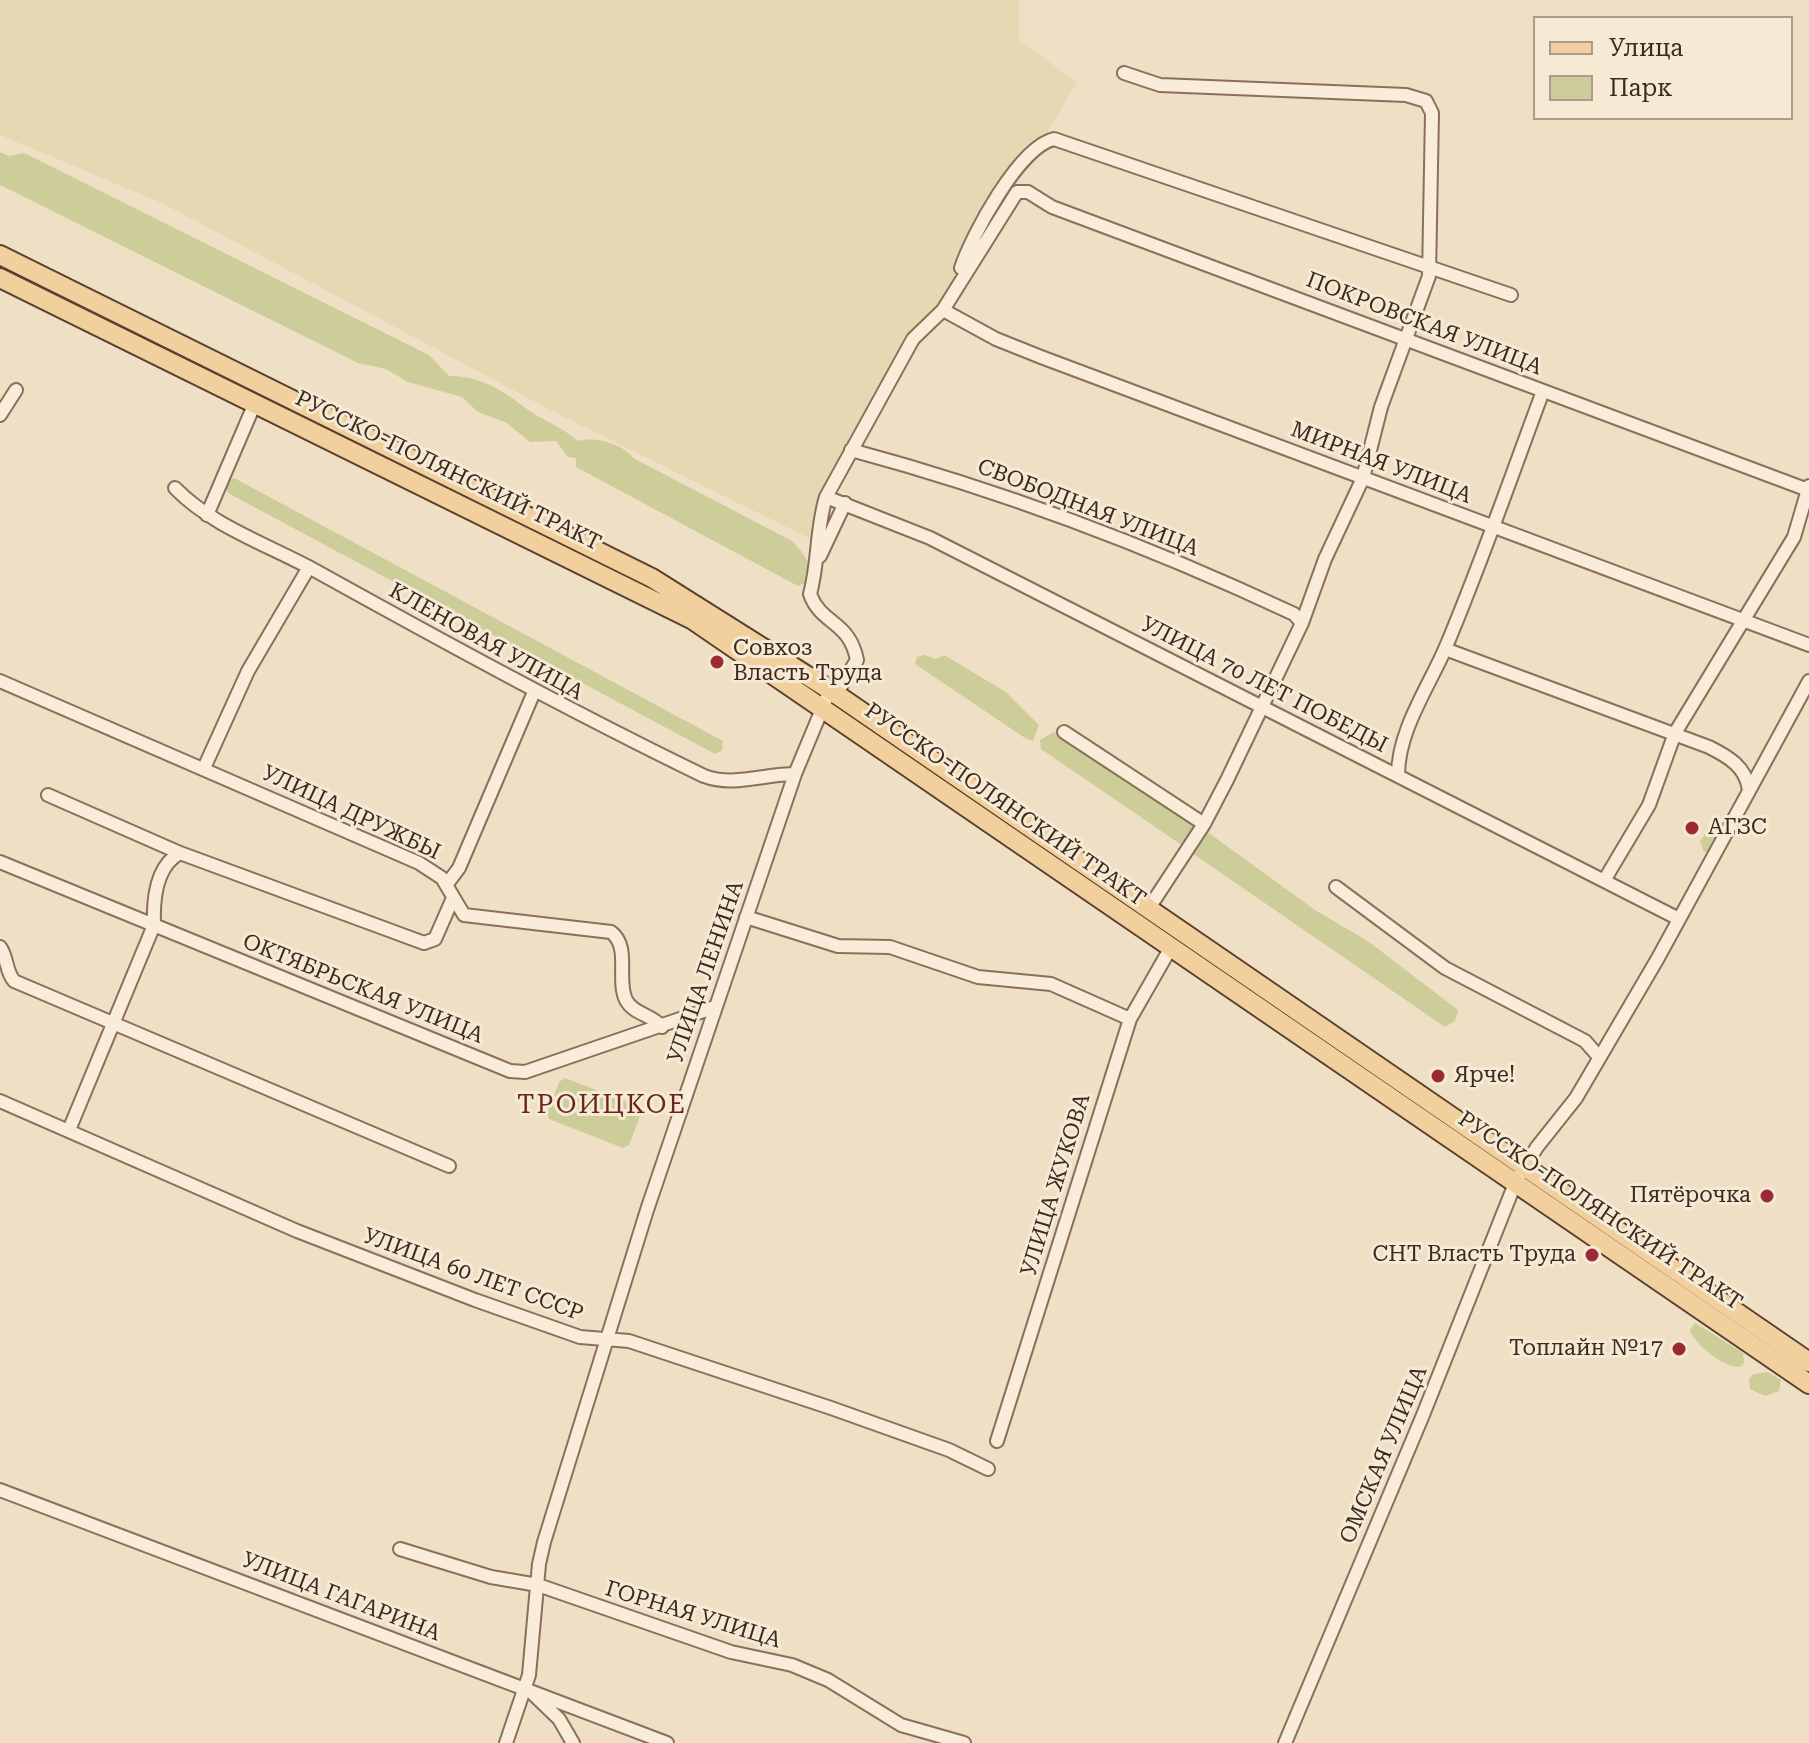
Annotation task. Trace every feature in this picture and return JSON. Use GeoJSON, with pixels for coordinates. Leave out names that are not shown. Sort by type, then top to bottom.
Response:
{"type":"FeatureCollection","features":[{"type":"Feature","properties":{"kind":"main road","name":"РУССКО-ПОЛЯНСКИЙ ТРАКТ"},"geometry":{"type":"LineString","coordinates":[[0,255],[652,578],[1149,908],[1809,1384]]}},
{"type":"Feature","properties":{"kind":"main road","name":"РУССКО-ПОЛЯНСКИЙ ТРАКТ"},"geometry":{"type":"LineString","coordinates":[[0,278],[650,597],[829,697],[1170,949],[1809,1362]]}},
{"type":"Feature","properties":{"kind":"street"},"geometry":{"type":"LineString","coordinates":[[1124,73],[1160,85],[1406,95],[1426,101],[1432,113],[1429,269],[1407,340],[1381,407],[1363,478],[1325,559],[1302,623],[1263,707],[1204,824],[1149,908]]}},
{"type":"Feature","properties":{"kind":"street"},"geometry":{"type":"LineString","coordinates":[[819,559],[819,519],[826,497],[913,339],[943,310],[954,290],[966,255],[1017,168],[1029,151],[1054,139],[1511,295]]}},
{"type":"Feature","properties":{"kind":"street","name":"ПОКРОВСКАЯ УЛИЦА"},"geometry":{"type":"LineString","coordinates":[[954,290],[1011,197],[1028,192],[1052,207],[1808,488]]}},
{"type":"Feature","properties":{"kind":"street","name":"МИРНАЯ УЛИЦА"},"geometry":{"type":"LineString","coordinates":[[943,310],[1041,357],[1809,645]]}},
{"type":"Feature","properties":{"kind":"street"},"geometry":{"type":"LineString","coordinates":[[0,415],[16,390]]}},
{"type":"Feature","properties":{"kind":"street"},"geometry":{"type":"LineString","coordinates":[[1398,775],[1404,744],[1445,649],[1543,391]]}},
{"type":"Feature","properties":{"kind":"street"},"geometry":{"type":"LineString","coordinates":[[207,515],[255,403]]}},
{"type":"Feature","properties":{"kind":"street","name":"СВОБОДНАЯ УЛИЦА"},"geometry":{"type":"LineString","coordinates":[[851,450],[940,474],[1103,532],[1220,579],[1294,614],[1302,623]]}},
{"type":"Feature","properties":{"kind":"street","name":"КЛЕНОВАЯ УЛИЦА"},"geometry":{"type":"LineString","coordinates":[[175,488],[207,515],[309,567],[534,692],[717,781],[795,774]]}},
{"type":"Feature","properties":{"kind":"street"},"geometry":{"type":"LineString","coordinates":[[1605,879],[1649,805],[1675,733],[1794,537],[1808,488]]}},
{"type":"Feature","properties":{"kind":"street","name":"УЛИЦА 70 ЛЕТ ПОБЕДЫ"},"geometry":{"type":"LineString","coordinates":[[826,497],[930,538],[1679,919]]}},
{"type":"Feature","properties":{"kind":"street"},"geometry":{"type":"LineString","coordinates":[[819,559],[845,503]]}},
{"type":"Feature","properties":{"kind":"street","name":"УЛИЦА ЛЕНИНА"},"geometry":{"type":"LineString","coordinates":[[506,1743],[526,1688],[533,1654],[539,1564],[605,1339],[795,774],[829,697],[857,660],[842,627],[814,605],[810,594],[819,559]]}},
{"type":"Feature","properties":{"kind":"street"},"geometry":{"type":"LineString","coordinates":[[204,768],[248,671],[309,567]]}},
{"type":"Feature","properties":{"kind":"street"},"geometry":{"type":"LineString","coordinates":[[1445,649],[1675,733],[1726,755],[1748,778],[1749,790]]}},
{"type":"Feature","properties":{"kind":"street","name":"УЛИЦА ДРУЖБЫ"},"geometry":{"type":"LineString","coordinates":[[0,681],[419,863],[447,884],[453,898]]}},
{"type":"Feature","properties":{"kind":"street","name":"ОМСКАЯ УЛИЦА"},"geometry":{"type":"LineString","coordinates":[[1285,1743],[1423,1415],[1520,1173],[1576,1098],[1679,919],[1809,681]]}},
{"type":"Feature","properties":{"kind":"street"},"geometry":{"type":"LineString","coordinates":[[447,884],[459,868],[534,692]]}},
{"type":"Feature","properties":{"kind":"street"},"geometry":{"type":"LineString","coordinates":[[1064,732],[1204,824]]}},
{"type":"Feature","properties":{"kind":"street"},"geometry":{"type":"LineString","coordinates":[[48,795],[180,853],[424,943],[435,939],[453,898]]}},
{"type":"Feature","properties":{"kind":"street"},"geometry":{"type":"LineString","coordinates":[[69,1130],[154,925],[153,904],[160,879],[168,862],[180,853]]}},
{"type":"Feature","properties":{"kind":"street","name":"ОКТЯБРЬСКАЯ УЛИЦА"},"geometry":{"type":"LineString","coordinates":[[0,862],[510,1071],[525,1072],[715,1007]]}},
{"type":"Feature","properties":{"kind":"street"},"geometry":{"type":"LineString","coordinates":[[1336,887],[1445,968],[1585,1041],[1599,1057]]}},
{"type":"Feature","properties":{"kind":"street"},"geometry":{"type":"LineString","coordinates":[[453,898],[457,909],[473,919],[611,932],[620,944],[625,999],[631,1007],[657,1020],[662,1027]]}},
{"type":"Feature","properties":{"kind":"street"},"geometry":{"type":"LineString","coordinates":[[746,917],[838,946],[890,947],[978,977],[1051,984],[1130,1019]]}},
{"type":"Feature","properties":{"kind":"street"},"geometry":{"type":"LineString","coordinates":[[0,947],[6,955],[7,973],[14,981],[449,1166]]}},
{"type":"Feature","properties":{"kind":"street","name":"УЛИЦА ЖУКОВА"},"geometry":{"type":"LineString","coordinates":[[997,1441],[1130,1019],[1170,949]]}},
{"type":"Feature","properties":{"kind":"street","name":"УЛИЦА 60 ЛЕТ СССР"},"geometry":{"type":"LineString","coordinates":[[0,1101],[312,1236],[580,1337],[629,1341],[949,1450],[988,1469]]}},
{"type":"Feature","properties":{"kind":"street","name":"УЛИЦА ГАГАРИНА"},"geometry":{"type":"LineString","coordinates":[[0,1490],[667,1743]]}},
{"type":"Feature","properties":{"kind":"street","name":"ГОРНАЯ УЛИЦА"},"geometry":{"type":"LineString","coordinates":[[400,1549],[508,1581],[538,1585],[731,1652],[792,1665],[828,1680],[901,1725],[964,1743]]}},
{"type":"Feature","properties":{"kind":"street"},"geometry":{"type":"LineString","coordinates":[[508,1581],[523,1579],[539,1564]]}},
{"type":"Feature","properties":{"kind":"street"},"geometry":{"type":"LineString","coordinates":[[526,1688],[559,1719],[573,1743]]}},
{"type":"Feature","properties":{"kind":"shaded area"},"geometry":{"type":"Polygon","coordinates":[[[0,0],[1019,0],[1019,40],[1077,82],[916,351],[811,539],[560,415],[164,204],[0,135],[0,0]]]}},
{"type":"Feature","properties":{"kind":"green space"},"geometry":{"type":"Polygon","coordinates":[[[0,152],[9,156],[24,153],[429,355],[449,376],[470,378],[489,385],[578,441],[600,440],[616,445],[633,458],[792,541],[807,560],[809,570],[805,583],[798,586],[576,467],[576,458],[568,457],[556,441],[530,442],[507,423],[478,412],[462,397],[408,382],[386,369],[358,363],[0,185],[0,152]]]}},
{"type":"Feature","properties":{"kind":"green space"},"geometry":{"type":"Polygon","coordinates":[[[234,478],[723,741],[722,750],[715,754],[228,493],[225,483],[234,478]]]}},
{"type":"Feature","properties":{"kind":"green space"},"geometry":{"type":"Polygon","coordinates":[[[924,655],[936,659],[944,655],[1006,692],[1039,725],[1033,741],[915,664],[917,657],[924,655]]]}},
{"type":"Feature","properties":{"kind":"green space"},"geometry":{"type":"Polygon","coordinates":[[[1054,732],[1197,825],[1183,846],[1041,749],[1040,740],[1054,732]]]}},
{"type":"Feature","properties":{"kind":"green space"},"geometry":{"type":"Polygon","coordinates":[[[1715,826],[1721,833],[1710,852],[1704,852],[1700,842],[1709,827],[1715,826]]]}},
{"type":"Feature","properties":{"kind":"green space"},"geometry":{"type":"Polygon","coordinates":[[[1206,831],[1315,910],[1369,942],[1458,1010],[1455,1021],[1445,1027],[1192,853],[1206,831]]]}},
{"type":"Feature","properties":{"kind":"green space"},"geometry":{"type":"Polygon","coordinates":[[[565,1078],[640,1107],[641,1113],[629,1145],[623,1148],[549,1119],[547,1114],[559,1082],[565,1078]]]}},
{"type":"Feature","properties":{"kind":"green space"},"geometry":{"type":"Polygon","coordinates":[[[1695,1323],[1743,1353],[1744,1363],[1740,1367],[1733,1366],[1711,1354],[1693,1336],[1690,1330],[1695,1323]]]}},
{"type":"Feature","properties":{"kind":"green space"},"geometry":{"type":"Polygon","coordinates":[[[1768,1372],[1781,1380],[1779,1391],[1765,1396],[1750,1389],[1749,1379],[1753,1374],[1768,1372]]]}},
{"type":"Feature","properties":{"kind":"place","name":"Совхоз Власть Труда"},"geometry":{"type":"Point","coordinates":[717,662]}},
{"type":"Feature","properties":{"kind":"place","name":"АГЗС"},"geometry":{"type":"Point","coordinates":[1692,828]}},
{"type":"Feature","properties":{"kind":"place","name":"Ярче!"},"geometry":{"type":"Point","coordinates":[1438,1076]}},
{"type":"Feature","properties":{"kind":"place","name":"Пятёрочка"},"geometry":{"type":"Point","coordinates":[1767,1196]}},
{"type":"Feature","properties":{"kind":"place","name":"СНТ Власть Труда"},"geometry":{"type":"Point","coordinates":[1592,1255]}},
{"type":"Feature","properties":{"kind":"place","name":"Топлайн №17"},"geometry":{"type":"Point","coordinates":[1679,1349]}},
{"type":"Feature","properties":{"kind":"district","name":"ТРОИЦКОЕ"},"geometry":{"type":"Point","coordinates":[602,1105]}}]}
